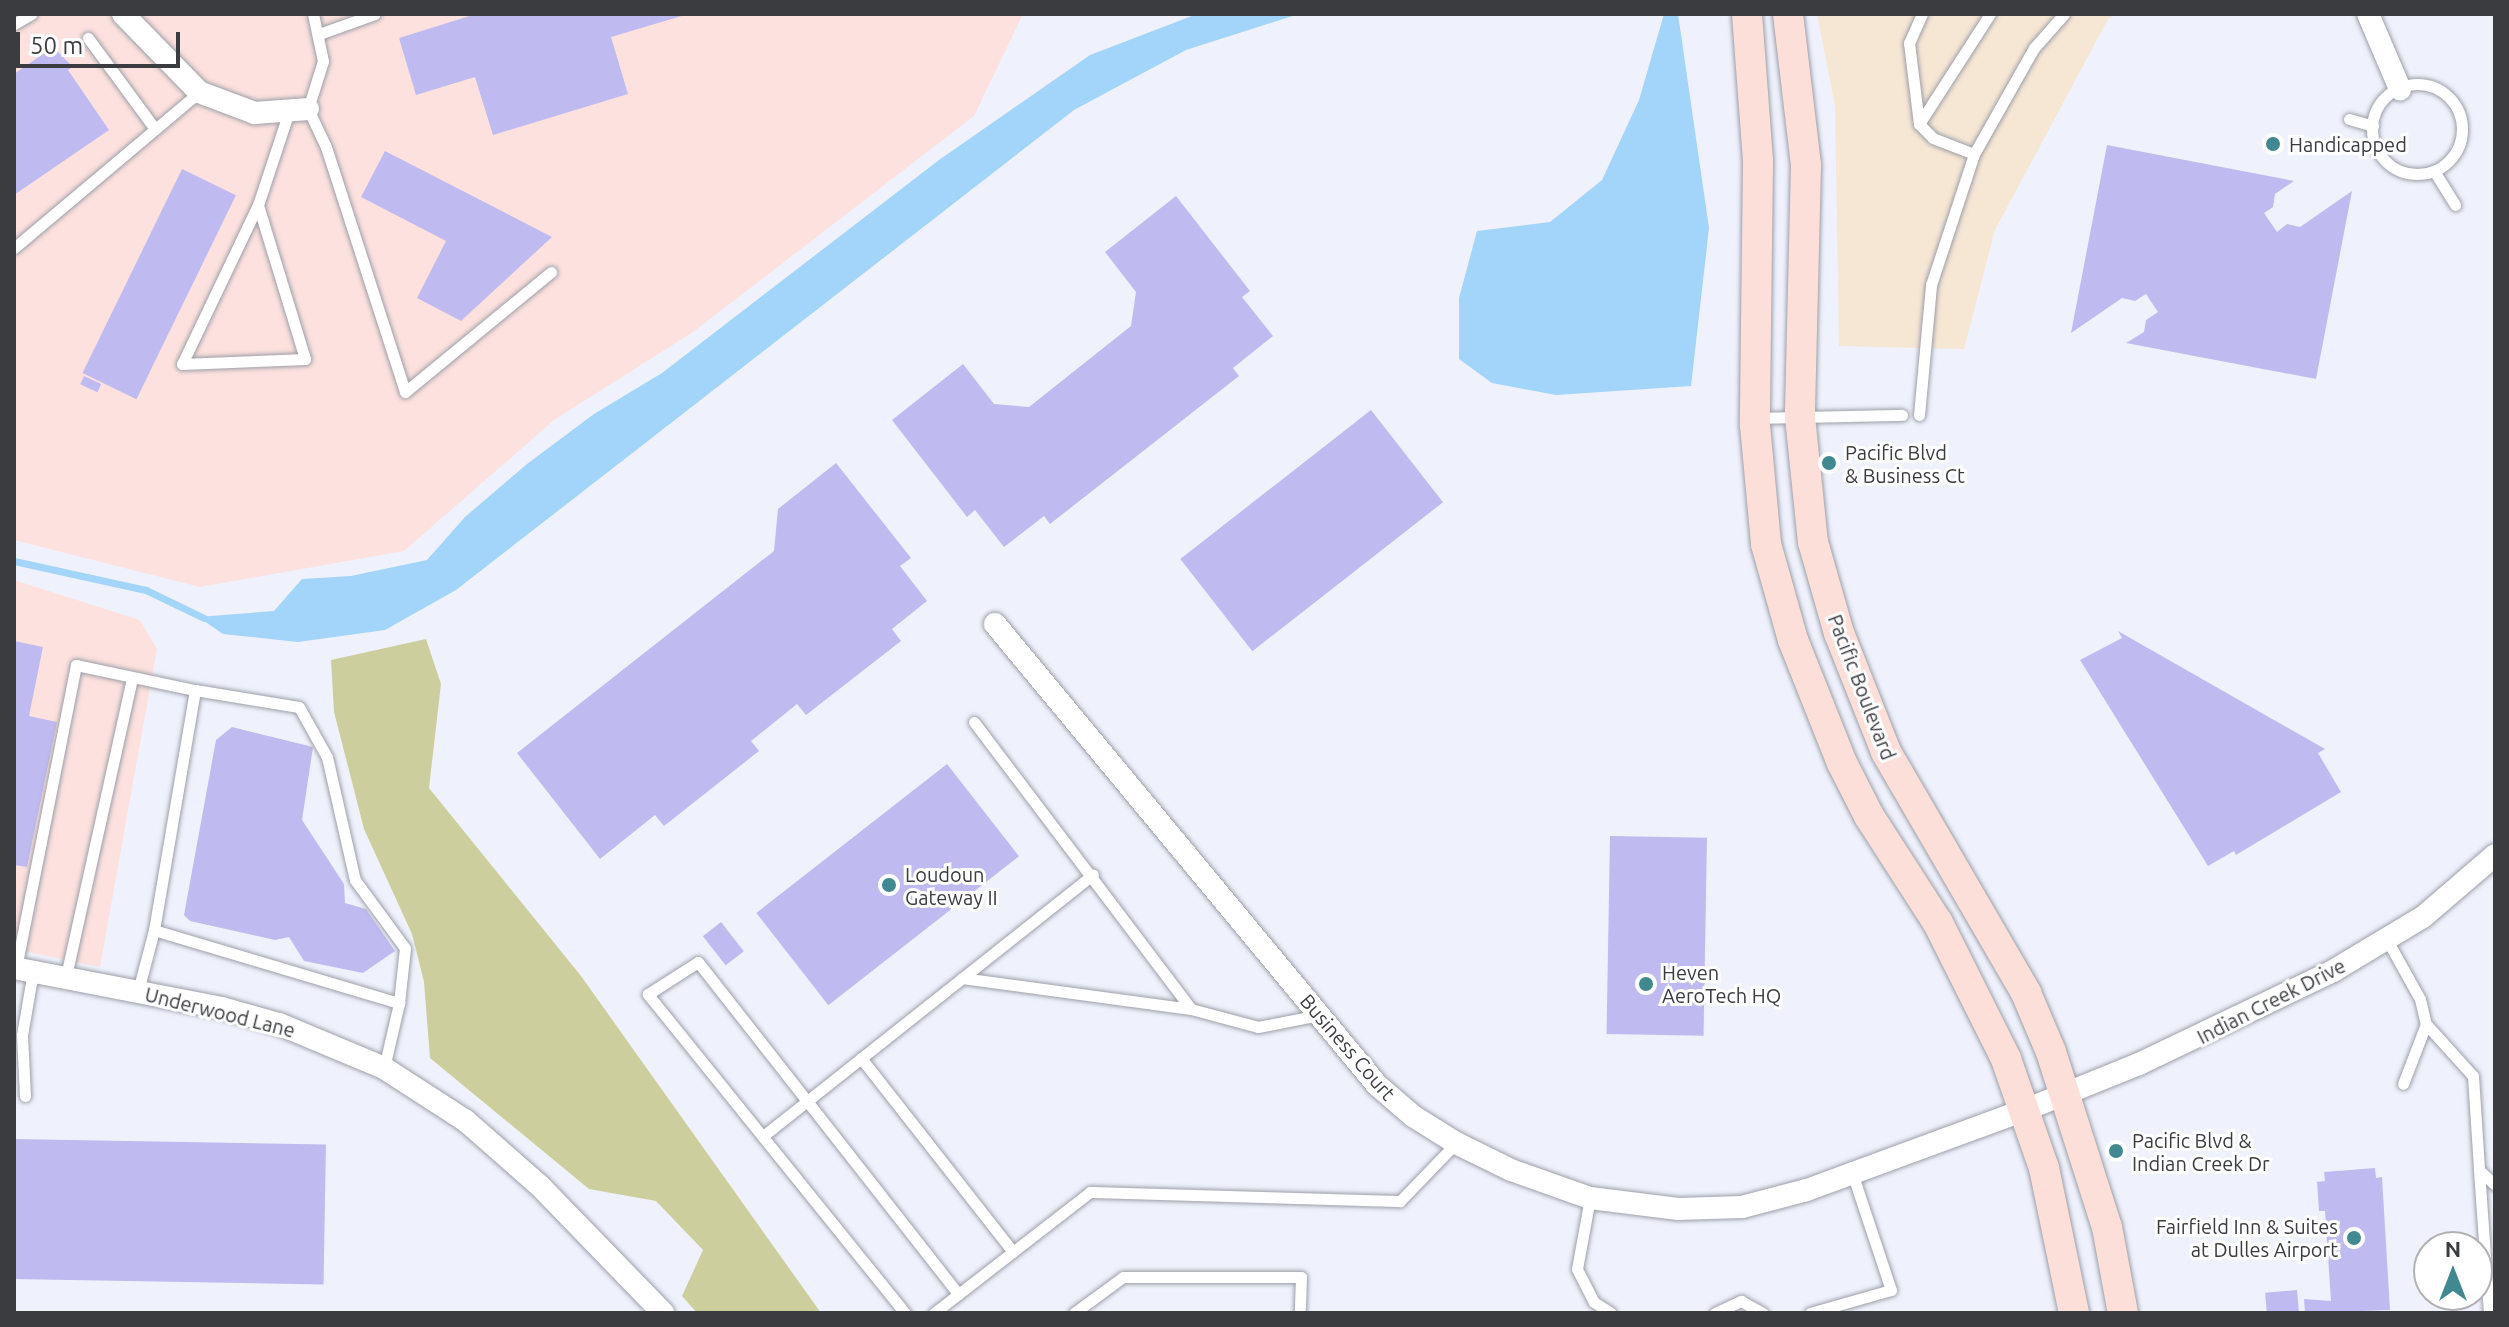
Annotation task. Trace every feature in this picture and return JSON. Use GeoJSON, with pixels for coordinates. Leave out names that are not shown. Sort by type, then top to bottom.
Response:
{"type":"FeatureCollection","features":[{"type":"Feature","properties":{"kind":"main road"},"geometry":{"type":"LineString","coordinates":[[1747,14],[1758,162],[1755,418],[1766,544],[1816,703],[1869,816],[1938,923],[2025,1110],[2057,1219],[2074,1313]]}},
{"type":"Feature","properties":{"kind":"main road","name":"Pacific Boulevard"},"geometry":{"type":"LineString","coordinates":[[1788,14],[1806,165],[1800,417],[1813,542],[1861,695],[1912,803],[2026,993],[2066,1093],[2107,1227],[2123,1313]]}},
{"type":"Feature","properties":{"kind":"street"},"geometry":{"type":"LineString","coordinates":[[123,14],[199,92],[246,111],[298,110]]}},
{"type":"Feature","properties":{"kind":"street"},"geometry":{"type":"LineString","coordinates":[[2368,14],[2400,89]]}},
{"type":"Feature","properties":{"kind":"street","name":"Business Court"},"geometry":{"type":"LineString","coordinates":[[995,624],[1377,1085],[1413,1116],[1456,1143],[1511,1170],[1590,1198],[1678,1209],[1742,1207],[1852,1172],[2025,1110]]}},
{"type":"Feature","properties":{"kind":"street","name":"Indian Creek Drive"},"geometry":{"type":"LineString","coordinates":[[2025,1110],[2218,1028],[2387,940],[2495,855]]}},
{"type":"Feature","properties":{"kind":"street","name":"Underwood Lane"},"geometry":{"type":"LineString","coordinates":[[21,969],[138,991],[279,1024],[384,1068],[466,1121],[519,1167],[663,1313]]}},
{"type":"Feature","properties":{"kind":"lane"},"geometry":{"type":"LineString","coordinates":[[14,24],[31,14]]}},
{"type":"Feature","properties":{"kind":"lane"},"geometry":{"type":"LineString","coordinates":[[258,205],[305,359],[182,364],[323,61],[313,14]]}},
{"type":"Feature","properties":{"kind":"lane"},"geometry":{"type":"LineString","coordinates":[[319,34],[375,14]]}},
{"type":"Feature","properties":{"kind":"lane"},"geometry":{"type":"LineString","coordinates":[[1922,14],[1909,43],[1919,124],[1933,138],[1974,154]]}},
{"type":"Feature","properties":{"kind":"lane"},"geometry":{"type":"LineString","coordinates":[[1919,124],[1990,14]]}},
{"type":"Feature","properties":{"kind":"lane"},"geometry":{"type":"LineString","coordinates":[[1919,415],[1931,285],[1974,154],[2034,48],[2064,14]]}},
{"type":"Feature","properties":{"kind":"lane"},"geometry":{"type":"LineString","coordinates":[[88,38],[155,129]]}},
{"type":"Feature","properties":{"kind":"lane"},"geometry":{"type":"LineString","coordinates":[[2415,84],[2434,87],[2459,111],[2459,148],[2434,171],[2401,171],[2386,162],[2377,150],[2373,126],[2384,98],[2400,89],[2415,84]]}},
{"type":"Feature","properties":{"kind":"lane"},"geometry":{"type":"LineString","coordinates":[[14,248],[199,92]]}},
{"type":"Feature","properties":{"kind":"lane"},"geometry":{"type":"LineString","coordinates":[[298,110],[326,147],[405,392],[551,272]]}},
{"type":"Feature","properties":{"kind":"lane"},"geometry":{"type":"LineString","coordinates":[[2349,119],[2373,126]]}},
{"type":"Feature","properties":{"kind":"lane"},"geometry":{"type":"LineString","coordinates":[[2434,171],[2455,205]]}},
{"type":"Feature","properties":{"kind":"lane"},"geometry":{"type":"LineString","coordinates":[[1755,418],[1902,415]]}},
{"type":"Feature","properties":{"kind":"lane"},"geometry":{"type":"LineString","coordinates":[[25,1096],[21,969],[76,665],[132,679],[299,707],[327,757],[355,880],[405,948],[399,1003],[384,1068]]}},
{"type":"Feature","properties":{"kind":"lane"},"geometry":{"type":"LineString","coordinates":[[66,976],[132,679]]}},
{"type":"Feature","properties":{"kind":"lane"},"geometry":{"type":"LineString","coordinates":[[138,991],[154,930],[195,690]]}},
{"type":"Feature","properties":{"kind":"lane"},"geometry":{"type":"LineString","coordinates":[[974,722],[1093,874],[1191,1009]]}},
{"type":"Feature","properties":{"kind":"lane"},"geometry":{"type":"LineString","coordinates":[[763,1136],[1093,874]]}},
{"type":"Feature","properties":{"kind":"lane"},"geometry":{"type":"LineString","coordinates":[[154,930],[399,1003]]}},
{"type":"Feature","properties":{"kind":"lane"},"geometry":{"type":"LineString","coordinates":[[2387,940],[2420,999],[2426,1024],[2473,1076],[2489,1313]]}},
{"type":"Feature","properties":{"kind":"lane"},"geometry":{"type":"LineString","coordinates":[[905,1313],[648,994],[698,962],[958,1294]]}},
{"type":"Feature","properties":{"kind":"lane"},"geometry":{"type":"LineString","coordinates":[[962,978],[1191,1009],[1258,1027],[1319,1015]]}},
{"type":"Feature","properties":{"kind":"lane"},"geometry":{"type":"LineString","coordinates":[[2403,1084],[2426,1024]]}},
{"type":"Feature","properties":{"kind":"lane"},"geometry":{"type":"LineString","coordinates":[[861,1058],[1013,1252]]}},
{"type":"Feature","properties":{"kind":"lane"},"geometry":{"type":"LineString","coordinates":[[934,1313],[1090,1192],[1400,1201],[1456,1143]]}},
{"type":"Feature","properties":{"kind":"lane"},"geometry":{"type":"LineString","coordinates":[[2479,1170],[2495,1185]]}},
{"type":"Feature","properties":{"kind":"lane"},"geometry":{"type":"LineString","coordinates":[[1810,1313],[1891,1290],[1852,1172]]}},
{"type":"Feature","properties":{"kind":"lane"},"geometry":{"type":"LineString","coordinates":[[1590,1198],[1577,1269],[1594,1302],[1611,1313]]}},
{"type":"Feature","properties":{"kind":"lane"},"geometry":{"type":"LineString","coordinates":[[1074,1313],[1123,1277],[1301,1277],[1300,1313]]}},
{"type":"Feature","properties":{"kind":"lane"},"geometry":{"type":"LineString","coordinates":[[1715,1313],[1741,1301],[1763,1313]]}},
{"type":"Feature","properties":{"kind":"shaded area"},"geometry":{"type":"Polygon","coordinates":[[[14,14],[1023,14],[974,116],[693,332],[554,420],[404,551],[200,587],[14,540],[14,14]]]}},
{"type":"Feature","properties":{"kind":"shaded area"},"geometry":{"type":"Polygon","coordinates":[[[1817,14],[2115,14],[2108,19],[1995,230],[1964,349],[1839,346],[1835,106],[1817,14]]]}},
{"type":"Feature","properties":{"kind":"shaded area"},"geometry":{"type":"Polygon","coordinates":[[[14,580],[140,620],[157,649],[100,967],[14,949],[14,580]]]}},
{"type":"Feature","properties":{"kind":"green space"},"geometry":{"type":"Polygon","coordinates":[[[426,639],[441,684],[429,788],[581,976],[821,1313],[697,1313],[682,1296],[703,1250],[656,1201],[589,1189],[430,1058],[424,982],[412,934],[364,829],[334,712],[331,660],[426,639]]]}},
{"type":"Feature","properties":{"kind":"water"},"geometry":{"type":"Polygon","coordinates":[[[1197,14],[1299,14],[1186,50],[1074,110],[456,590],[385,630],[298,642],[223,634],[198,617],[274,611],[302,579],[351,576],[427,560],[465,517],[527,464],[594,414],[662,373],[939,160],[1090,55],[1197,14]]]}},
{"type":"Feature","properties":{"kind":"water"},"geometry":{"type":"Polygon","coordinates":[[[1664,14],[1678,14],[1709,228],[1691,386],[1556,395],[1492,383],[1459,359],[1459,298],[1477,231],[1550,222],[1602,180],[1639,100],[1664,14]]]}},
{"type":"Feature","properties":{"kind":"building"},"geometry":{"type":"Polygon","coordinates":[[[476,14],[685,15],[611,37],[628,94],[493,135],[475,77],[416,95],[399,38],[476,14]]]}},
{"type":"Feature","properties":{"kind":"building"},"geometry":{"type":"Polygon","coordinates":[[[53,47],[73,67],[68,70],[109,130],[14,195],[14,74],[53,47]]]}},
{"type":"Feature","properties":{"kind":"building"},"geometry":{"type":"Polygon","coordinates":[[[2107,145],[2294,181],[2275,194],[2273,207],[2264,213],[2277,232],[2287,224],[2300,227],[2352,191],[2316,379],[2126,343],[2144,332],[2146,320],[2158,312],[2146,294],[2135,301],[2122,298],[2071,333],[2107,145]]]}},
{"type":"Feature","properties":{"kind":"building"},"geometry":{"type":"Polygon","coordinates":[[[385,151],[552,237],[461,321],[417,298],[446,241],[361,197],[385,151]]]}},
{"type":"Feature","properties":{"kind":"building"},"geometry":{"type":"Polygon","coordinates":[[[182,169],[236,195],[136,399],[82,373],[182,169]]]}},
{"type":"Feature","properties":{"kind":"building"},"geometry":{"type":"Polygon","coordinates":[[[1176,196],[1250,291],[1242,297],[1273,336],[1233,368],[1239,376],[1050,524],[1044,516],[1004,547],[975,510],[967,517],[892,420],[963,364],[994,404],[1029,407],[1131,326],[1136,292],[1105,252],[1176,196]]]}},
{"type":"Feature","properties":{"kind":"building"},"geometry":{"type":"Polygon","coordinates":[[[84,376],[101,384],[97,392],[80,384],[84,376]]]}},
{"type":"Feature","properties":{"kind":"building"},"geometry":{"type":"Polygon","coordinates":[[[1371,410],[1443,502],[1252,651],[1180,559],[1371,410]]]}},
{"type":"Feature","properties":{"kind":"building"},"geometry":{"type":"Polygon","coordinates":[[[836,463],[911,558],[900,566],[927,601],[892,629],[901,641],[806,715],[797,704],[751,741],[759,751],[664,826],[655,815],[600,859],[517,753],[774,551],[778,509],[836,463]]]}},
{"type":"Feature","properties":{"kind":"building"},"geometry":{"type":"Polygon","coordinates":[[[2118,631],[2325,749],[2318,753],[2341,792],[2236,855],[2234,851],[2208,866],[2080,660],[2122,638],[2118,631]]]}},
{"type":"Feature","properties":{"kind":"building"},"geometry":{"type":"Polygon","coordinates":[[[14,641],[43,647],[29,716],[57,722],[27,867],[14,865],[14,641]]]}},
{"type":"Feature","properties":{"kind":"building"},"geometry":{"type":"Polygon","coordinates":[[[232,727],[313,747],[302,820],[344,884],[345,903],[366,909],[395,951],[363,973],[304,961],[289,937],[275,940],[190,921],[184,915],[216,740],[232,727]]]}},
{"type":"Feature","properties":{"kind":"building","name":"Loudoun Gateway II"},"geometry":{"type":"Polygon","coordinates":[[[947,764],[1019,856],[828,1005],[756,913],[947,764]]]}},
{"type":"Feature","properties":{"kind":"building"},"geometry":{"type":"Polygon","coordinates":[[[1610,836],[1707,838],[1704,1036],[1607,1034],[1610,836]]]}},
{"type":"Feature","properties":{"kind":"building"},"geometry":{"type":"Polygon","coordinates":[[[721,922],[744,951],[726,965],[703,936],[721,922]]]}},
{"type":"Feature","properties":{"kind":"building"},"geometry":{"type":"Polygon","coordinates":[[[14,1139],[326,1144],[324,1284],[14,1279],[14,1139]]]}},
{"type":"Feature","properties":{"kind":"building","name":"Fairfield Inn & Suites at Dulles Airport"},"geometry":{"type":"Polygon","coordinates":[[[2375,1168],[2376,1178],[2382,1177],[2390,1310],[2305,1313],[2304,1299],[2331,1301],[2325,1211],[2319,1211],[2317,1182],[2325,1181],[2324,1172],[2375,1168]]]}},
{"type":"Feature","properties":{"kind":"building"},"geometry":{"type":"Polygon","coordinates":[[[2297,1290],[2299,1313],[2267,1313],[2265,1293],[2297,1290]]]}},
{"type":"Feature","properties":{"kind":"waterway"},"geometry":{"type":"LineString","coordinates":[[14,561],[146,590],[204,618]]}},
{"type":"Feature","properties":{"kind":"place","name":"Handicapped"},"geometry":{"type":"Point","coordinates":[2273,144]}},
{"type":"Feature","properties":{"kind":"place","name":"Pacific Blvd & Business Ct"},"geometry":{"type":"Point","coordinates":[1829,463]}},
{"type":"Feature","properties":{"kind":"place","name":"Loudoun Gateway II"},"geometry":{"type":"Point","coordinates":[889,885]}},
{"type":"Feature","properties":{"kind":"place","name":"Heven AeroTech HQ"},"geometry":{"type":"Point","coordinates":[1646,984]}},
{"type":"Feature","properties":{"kind":"place","name":"Pacific Blvd & Indian Creek Dr"},"geometry":{"type":"Point","coordinates":[2116,1151]}},
{"type":"Feature","properties":{"kind":"place","name":"Fairfield Inn & Suites at Dulles Airport"},"geometry":{"type":"Point","coordinates":[2354,1238]}}]}
